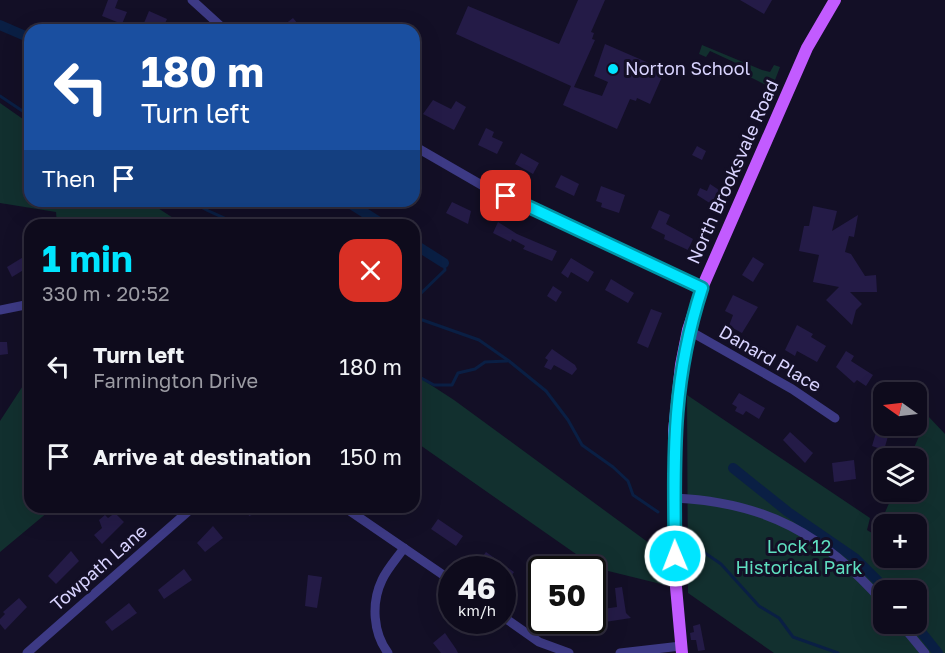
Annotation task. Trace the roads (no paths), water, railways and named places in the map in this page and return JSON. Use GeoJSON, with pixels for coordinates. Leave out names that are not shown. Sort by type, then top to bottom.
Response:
{"type":"FeatureCollection","features":[{"type":"Feature","properties":{"kind":"main road","name":"North Brooksvale Road"},"geometry":{"type":"LineString","coordinates":[[681,649],[675,576],[674,498],[677,396],[688,330],[702,288],[807,48],[835,0]]}},
{"type":"Feature","properties":{"kind":"street"},"geometry":{"type":"LineString","coordinates":[[192,0],[218,24]]}},
{"type":"Feature","properties":{"kind":"street"},"geometry":{"type":"LineString","coordinates":[[420,149],[485,187],[702,288]]}},
{"type":"Feature","properties":{"kind":"street"},"geometry":{"type":"LineString","coordinates":[[0,310],[24,305]]}},
{"type":"Feature","properties":{"kind":"street","name":"Danard Place"},"geometry":{"type":"LineString","coordinates":[[688,330],[792,389],[835,418]]}},
{"type":"Feature","properties":{"kind":"street"},"geometry":{"type":"LineString","coordinates":[[674,498],[721,501],[780,519],[829,551],[873,592]]}},
{"type":"Feature","properties":{"kind":"street","name":"Towpath Lane"},"geometry":{"type":"LineString","coordinates":[[27,653],[186,513]]}},
{"type":"Feature","properties":{"kind":"street"},"geometry":{"type":"LineString","coordinates":[[353,513],[438,571]]}},
{"type":"Feature","properties":{"kind":"street"},"geometry":{"type":"LineString","coordinates":[[388,653],[380,642],[374,609],[382,580],[404,548]]}},
{"type":"Feature","properties":{"kind":"street"},"geometry":{"type":"LineString","coordinates":[[516,626],[539,642],[569,653]]}},
{"type":"Feature","properties":{"kind":"street"},"geometry":{"type":"LineString","coordinates":[[909,634],[925,653]]}},
{"type":"Feature","properties":{"kind":"street"},"geometry":{"type":"LineString","coordinates":[[620,653],[681,649]]}},
{"type":"Feature","properties":{"kind":"waterway"},"geometry":{"type":"LineString","coordinates":[[0,25],[24,35]]}},
{"type":"Feature","properties":{"kind":"waterway"},"geometry":{"type":"LineString","coordinates":[[0,96],[24,112]]}},
{"type":"Feature","properties":{"kind":"waterway"},"geometry":{"type":"LineString","coordinates":[[202,207],[227,219]]}},
{"type":"Feature","properties":{"kind":"waterway"},"geometry":{"type":"LineString","coordinates":[[356,207],[374,219]]}},
{"type":"Feature","properties":{"kind":"waterway"},"geometry":{"type":"LineString","coordinates":[[420,248],[444,263]]}},
{"type":"Feature","properties":{"kind":"waterway"},"geometry":{"type":"LineString","coordinates":[[420,294],[445,270],[444,263]]}},
{"type":"Feature","properties":{"kind":"waterway"},"geometry":{"type":"LineString","coordinates":[[420,319],[479,340],[509,361],[546,391],[568,420],[582,445],[613,467],[628,481],[633,495],[658,512]]}},
{"type":"Feature","properties":{"kind":"waterway"},"geometry":{"type":"LineString","coordinates":[[420,377],[434,385],[452,385],[458,373],[475,369],[485,362],[507,361]]}},
{"type":"Feature","properties":{"kind":"waterway"},"geometry":{"type":"LineString","coordinates":[[733,468],[788,512],[855,558],[877,580]]}},
{"type":"Feature","properties":{"kind":"waterway"},"geometry":{"type":"LineString","coordinates":[[695,546],[721,564],[759,606],[779,618],[793,637],[838,653]]}},
{"type":"Feature","properties":{"kind":"waterway"},"geometry":{"type":"LineString","coordinates":[[923,634],[938,653]]}},
{"type":"Feature","properties":{"kind":"place","name":"Norton School"},"geometry":{"type":"Point","coordinates":[613,69]}},
{"type":"Feature","properties":{"kind":"park label","name":"Lock 12 Historical Park"},"geometry":{"type":"Point","coordinates":[799,557]}}]}
